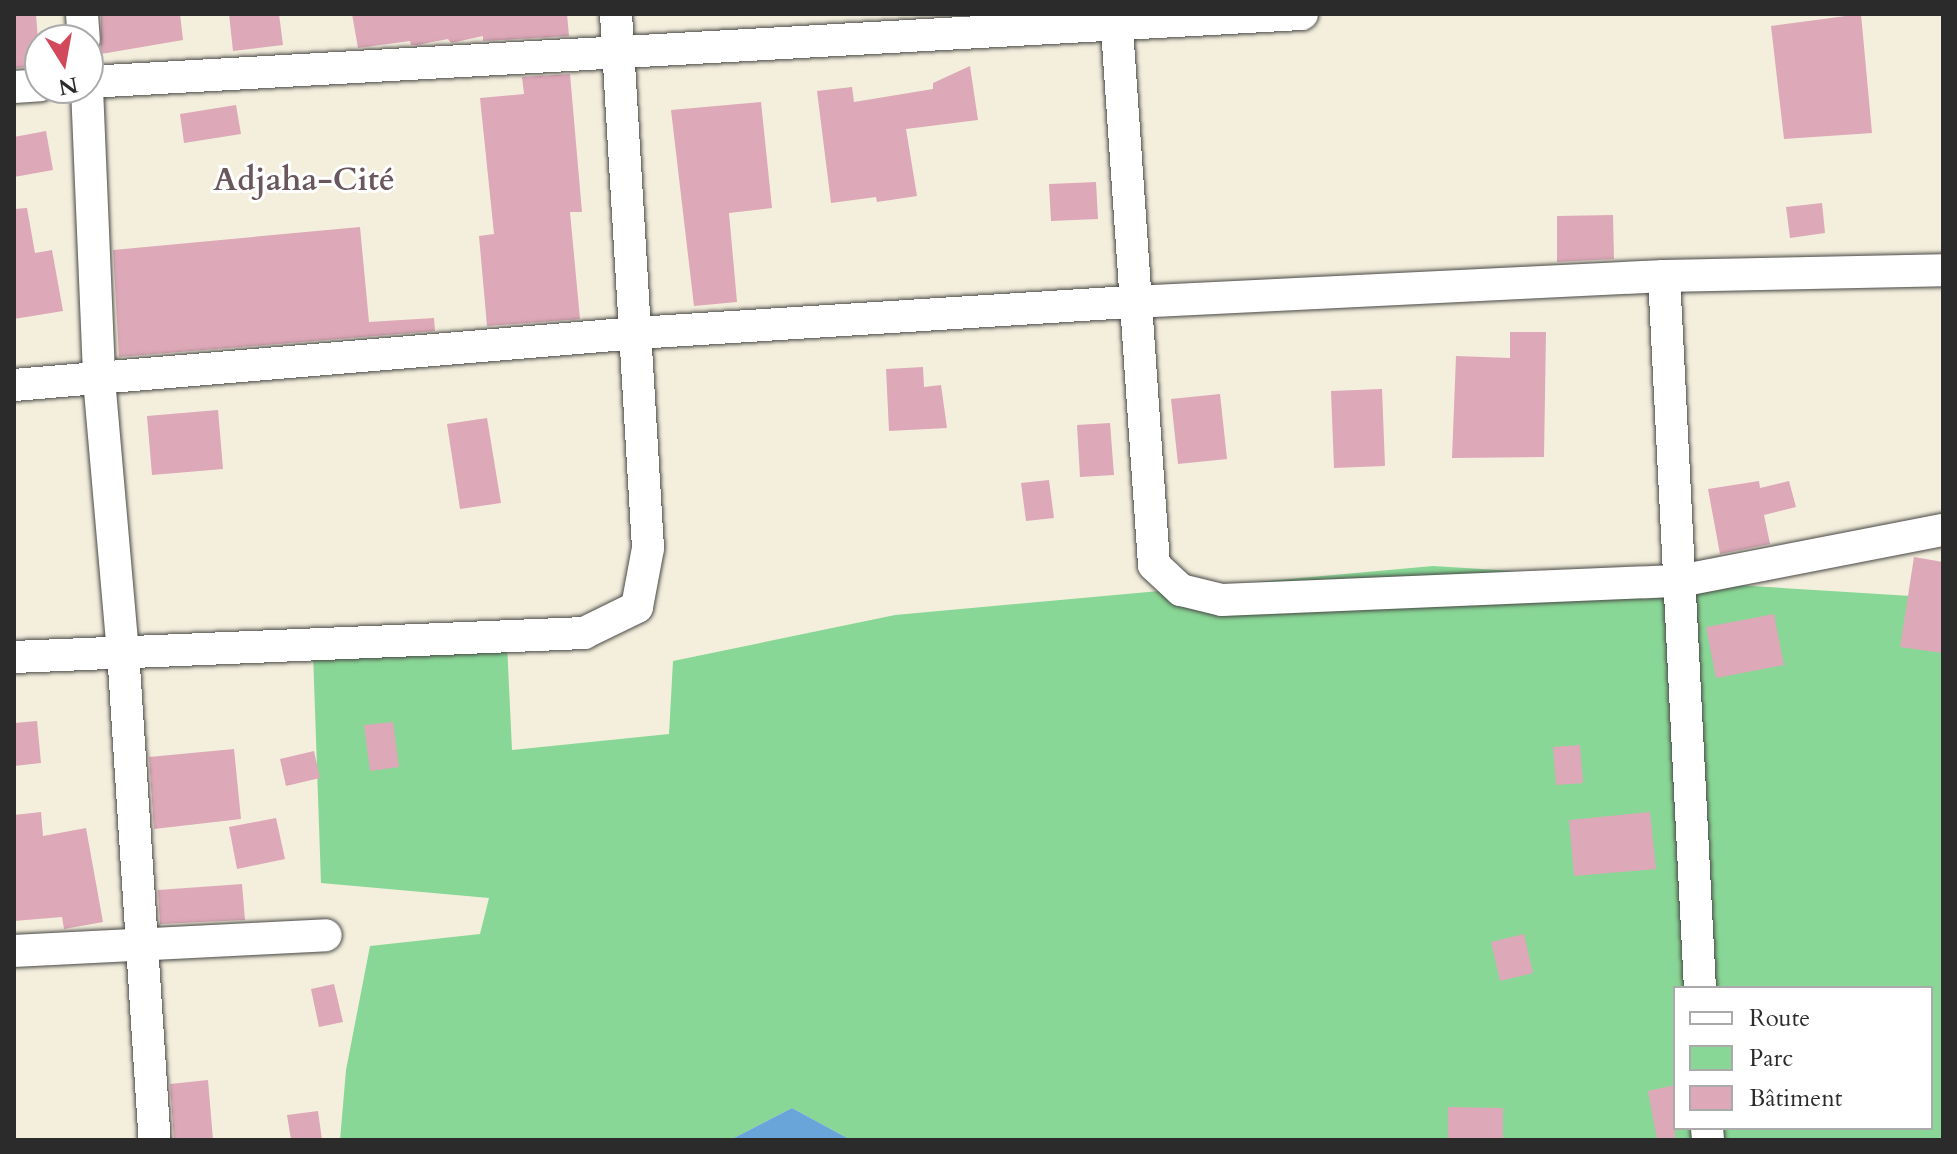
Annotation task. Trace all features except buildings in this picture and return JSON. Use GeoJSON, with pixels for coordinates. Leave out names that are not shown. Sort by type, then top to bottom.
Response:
{"type":"FeatureCollection","features":[{"type":"Feature","properties":{"kind":"street"},"geometry":{"type":"LineString","coordinates":[[14,657],[584,633],[637,607],[648,548],[616,14]]}},
{"type":"Feature","properties":{"kind":"street"},"geometry":{"type":"LineString","coordinates":[[104,84],[1116,19],[1302,14]]}},
{"type":"Feature","properties":{"kind":"street"},"geometry":{"type":"LineString","coordinates":[[1116,19],[1133,302],[1154,565],[1181,590],[1222,600],[1680,581],[1943,530]]}},
{"type":"Feature","properties":{"kind":"street"},"geometry":{"type":"LineString","coordinates":[[88,104],[99,379],[123,651],[155,1140]]}},
{"type":"Feature","properties":{"kind":"street"},"geometry":{"type":"LineString","coordinates":[[14,385],[637,333],[1133,302],[1664,276],[1943,270]]}},
{"type":"Feature","properties":{"kind":"street"},"geometry":{"type":"LineString","coordinates":[[1664,276],[1700,986]]}},
{"type":"Feature","properties":{"kind":"street"},"geometry":{"type":"LineString","coordinates":[[14,951],[326,935]]}},
{"type":"Feature","properties":{"kind":"green space"},"geometry":{"type":"Polygon","coordinates":[[[1433,566],[1943,598],[1943,1140],[851,1140],[792,1108],[730,1140],[340,1140],[346,1070],[370,946],[480,934],[489,898],[321,883],[313,653],[507,644],[512,750],[669,734],[673,661],[895,615],[1433,566]]]}},
{"type":"Feature","properties":{"kind":"water"},"geometry":{"type":"Polygon","coordinates":[[[792,1108],[851,1140],[730,1140],[792,1108]]]}},
{"type":"Feature","properties":{"kind":"district","name":"Adjaha-Cité"},"geometry":{"type":"Point","coordinates":[304,180]}}]}
